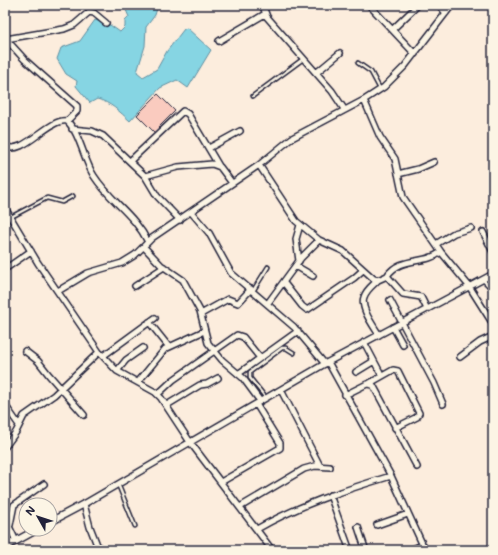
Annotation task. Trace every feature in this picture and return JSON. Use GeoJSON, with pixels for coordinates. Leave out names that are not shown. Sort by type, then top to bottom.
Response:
{"type":"FeatureCollection","features":[{"type":"Feature","properties":{"kind":"street"},"geometry":{"type":"LineString","coordinates":[[265,5],[265,14],[336,96],[344,109]]}},
{"type":"Feature","properties":{"kind":"street"},"geometry":{"type":"LineString","coordinates":[[369,5],[393,29],[402,42],[415,54]]}},
{"type":"Feature","properties":{"kind":"street"},"geometry":{"type":"LineString","coordinates":[[393,29],[418,5]]}},
{"type":"Feature","properties":{"kind":"street"},"geometry":{"type":"LineString","coordinates":[[439,5],[446,13]]}},
{"type":"Feature","properties":{"kind":"street"},"geometry":{"type":"LineString","coordinates":[[58,291],[88,273],[122,263],[144,248],[148,242],[259,165],[298,133],[364,100],[380,89],[398,74],[452,5]]}},
{"type":"Feature","properties":{"kind":"street"},"geometry":{"type":"LineString","coordinates":[[5,39],[64,29],[74,25],[89,12],[94,13],[106,22]]}},
{"type":"Feature","properties":{"kind":"street"},"geometry":{"type":"LineString","coordinates":[[219,41],[265,14]]}},
{"type":"Feature","properties":{"kind":"street"},"geometry":{"type":"LineString","coordinates":[[5,39],[29,64],[77,106],[77,111],[66,122],[58,123],[18,147],[9,148],[5,146]]}},
{"type":"Feature","properties":{"kind":"street"},"geometry":{"type":"LineString","coordinates":[[316,73],[340,53]]}},
{"type":"Feature","properties":{"kind":"street"},"geometry":{"type":"LineString","coordinates":[[364,100],[380,137],[394,156],[403,197],[441,252],[469,286],[493,324]]}},
{"type":"Feature","properties":{"kind":"street"},"geometry":{"type":"LineString","coordinates":[[130,161],[183,111],[188,114],[220,167],[232,183]]}},
{"type":"Feature","properties":{"kind":"street"},"geometry":{"type":"LineString","coordinates":[[66,122],[72,128],[94,175],[116,203],[138,224],[148,242]]}},
{"type":"Feature","properties":{"kind":"street"},"geometry":{"type":"LineString","coordinates":[[72,128],[92,131],[103,136],[145,176],[157,196],[180,220]]}},
{"type":"Feature","properties":{"kind":"street"},"geometry":{"type":"LineString","coordinates":[[209,148],[240,131]]}},
{"type":"Feature","properties":{"kind":"street"},"geometry":{"type":"LineString","coordinates":[[398,174],[418,169],[434,162]]}},
{"type":"Feature","properties":{"kind":"street"},"geometry":{"type":"LineString","coordinates":[[145,176],[185,166],[212,164],[220,167]]}},
{"type":"Feature","properties":{"kind":"street"},"geometry":{"type":"LineString","coordinates":[[259,165],[300,225],[319,240],[340,249],[374,279],[378,280]]}},
{"type":"Feature","properties":{"kind":"street"},"geometry":{"type":"LineString","coordinates":[[5,208],[31,251],[101,354],[117,371],[158,394],[167,405],[190,442],[272,550]]}},
{"type":"Feature","properties":{"kind":"street"},"geometry":{"type":"LineString","coordinates":[[191,212],[209,233],[231,273],[268,303],[298,331],[326,363],[391,476],[423,547],[411,550]]}},
{"type":"Feature","properties":{"kind":"street"},"geometry":{"type":"LineString","coordinates":[[300,225],[296,238],[297,263],[313,276]]}},
{"type":"Feature","properties":{"kind":"street"},"geometry":{"type":"LineString","coordinates":[[436,244],[454,233],[471,228]]}},
{"type":"Feature","properties":{"kind":"street"},"geometry":{"type":"LineString","coordinates":[[483,232],[493,252]]}},
{"type":"Feature","properties":{"kind":"street"},"geometry":{"type":"LineString","coordinates":[[268,303],[284,283],[297,263],[319,240]]}},
{"type":"Feature","properties":{"kind":"street"},"geometry":{"type":"LineString","coordinates":[[144,248],[164,267],[183,280],[201,314],[208,343],[214,351],[238,374],[258,402],[280,443],[280,448],[221,482]]}},
{"type":"Feature","properties":{"kind":"street"},"geometry":{"type":"LineString","coordinates":[[8,267],[31,251]]}},
{"type":"Feature","properties":{"kind":"street"},"geometry":{"type":"LineString","coordinates":[[378,335],[366,312],[363,300],[368,291],[378,280],[387,276],[392,269],[398,265],[408,261],[431,257],[441,252]]}},
{"type":"Feature","properties":{"kind":"street"},"geometry":{"type":"LineString","coordinates":[[136,286],[164,267]]}},
{"type":"Feature","properties":{"kind":"street"},"geometry":{"type":"LineString","coordinates":[[284,283],[302,306],[307,310],[354,278],[363,270]]}},
{"type":"Feature","properties":{"kind":"street"},"geometry":{"type":"LineString","coordinates":[[58,518],[326,363],[493,274]]}},
{"type":"Feature","properties":{"kind":"street"},"geometry":{"type":"LineString","coordinates":[[387,276],[403,294],[421,297],[427,309]]}},
{"type":"Feature","properties":{"kind":"street"},"geometry":{"type":"LineString","coordinates":[[201,314],[228,299],[239,302],[252,290]]}},
{"type":"Feature","properties":{"kind":"street"},"geometry":{"type":"LineString","coordinates":[[390,300],[431,377],[443,404]]}},
{"type":"Feature","properties":{"kind":"street"},"geometry":{"type":"LineString","coordinates":[[5,447],[24,416],[48,401],[101,354],[155,318]]}},
{"type":"Feature","properties":{"kind":"street"},"geometry":{"type":"LineString","coordinates":[[150,322],[169,347]]}},
{"type":"Feature","properties":{"kind":"street"},"geometry":{"type":"LineString","coordinates":[[393,327],[403,345]]}},
{"type":"Feature","properties":{"kind":"street"},"geometry":{"type":"LineString","coordinates":[[138,382],[162,352],[169,347],[204,331]]}},
{"type":"Feature","properties":{"kind":"street"},"geometry":{"type":"LineString","coordinates":[[238,374],[298,331]]}},
{"type":"Feature","properties":{"kind":"street"},"geometry":{"type":"LineString","coordinates":[[158,394],[173,380],[239,335],[243,337],[260,358]]}},
{"type":"Feature","properties":{"kind":"street"},"geometry":{"type":"LineString","coordinates":[[460,357],[477,344],[493,336]]}},
{"type":"Feature","properties":{"kind":"street"},"geometry":{"type":"LineString","coordinates":[[364,342],[382,376]]}},
{"type":"Feature","properties":{"kind":"street"},"geometry":{"type":"LineString","coordinates":[[117,371],[126,360],[143,348]]}},
{"type":"Feature","properties":{"kind":"street"},"geometry":{"type":"LineString","coordinates":[[25,351],[38,361],[84,415]]}},
{"type":"Feature","properties":{"kind":"street"},"geometry":{"type":"LineString","coordinates":[[356,372],[374,362]]}},
{"type":"Feature","properties":{"kind":"street"},"geometry":{"type":"LineString","coordinates":[[345,395],[393,370],[398,371],[418,410],[417,417],[395,428]]}},
{"type":"Feature","properties":{"kind":"street"},"geometry":{"type":"LineString","coordinates":[[167,405],[200,385],[208,384],[218,378]]}},
{"type":"Feature","properties":{"kind":"street"},"geometry":{"type":"LineString","coordinates":[[370,383],[375,387],[395,428],[417,467]]}},
{"type":"Feature","properties":{"kind":"street"},"geometry":{"type":"LineString","coordinates":[[281,390],[320,466]]}},
{"type":"Feature","properties":{"kind":"street"},"geometry":{"type":"LineString","coordinates":[[5,405],[19,425]]}},
{"type":"Feature","properties":{"kind":"street"},"geometry":{"type":"LineString","coordinates":[[240,507],[299,471],[309,467],[330,467]]}},
{"type":"Feature","properties":{"kind":"street"},"geometry":{"type":"LineString","coordinates":[[257,529],[280,516],[330,495],[391,476]]}},
{"type":"Feature","properties":{"kind":"street"},"geometry":{"type":"LineString","coordinates":[[10,525],[12,508],[16,503],[44,484]]}},
{"type":"Feature","properties":{"kind":"street"},"geometry":{"type":"LineString","coordinates":[[330,495],[349,548]]}},
{"type":"Feature","properties":{"kind":"street"},"geometry":{"type":"LineString","coordinates":[[84,504],[90,527],[99,550]]}},
{"type":"Feature","properties":{"kind":"street"},"geometry":{"type":"LineString","coordinates":[[377,525],[408,514]]}},
{"type":"Feature","properties":{"kind":"street"},"geometry":{"type":"LineString","coordinates":[[5,518],[10,525],[16,541]]}},
{"type":"Feature","properties":{"kind":"street"},"geometry":{"type":"LineString","coordinates":[[358,527],[367,550]]}},
{"type":"Feature","properties":{"kind":"street"},"geometry":{"type":"LineString","coordinates":[[5,547],[23,537]]}},
{"type":"Feature","properties":{"kind":"lane"},"geometry":{"type":"LineString","coordinates":[[253,96],[303,59]]}},
{"type":"Feature","properties":{"kind":"lane"},"geometry":{"type":"LineString","coordinates":[[358,63],[371,72],[380,89]]}},
{"type":"Feature","properties":{"kind":"lane"},"geometry":{"type":"LineString","coordinates":[[10,218],[47,198],[62,202],[73,196]]}},
{"type":"Feature","properties":{"kind":"lane"},"geometry":{"type":"LineString","coordinates":[[252,290],[268,267]]}},
{"type":"Feature","properties":{"kind":"lane"},"geometry":{"type":"LineString","coordinates":[[483,279],[493,290]]}},
{"type":"Feature","properties":{"kind":"lane"},"geometry":{"type":"LineString","coordinates":[[266,398],[250,378],[250,372],[282,348],[286,348],[294,352]]}},
{"type":"Feature","properties":{"kind":"lane"},"geometry":{"type":"LineString","coordinates":[[118,484],[135,526]]}},
{"type":"Feature","properties":{"kind":"water"},"geometry":{"type":"Polygon","coordinates":[[[129,5],[158,5],[155,15],[146,27],[145,46],[137,72],[143,77],[157,69],[167,51],[184,29],[187,28],[211,50],[188,88],[177,80],[160,88],[130,121],[115,108],[102,100],[97,99],[90,103],[76,86],[77,81],[66,74],[57,59],[61,48],[80,41],[95,20],[110,25],[120,32],[125,27],[125,21],[129,17],[126,10],[129,5]]]}},
{"type":"Feature","properties":{"kind":"building"},"geometry":{"type":"Polygon","coordinates":[[[158,94],[175,111],[154,132],[137,115],[158,94]]]}}]}
